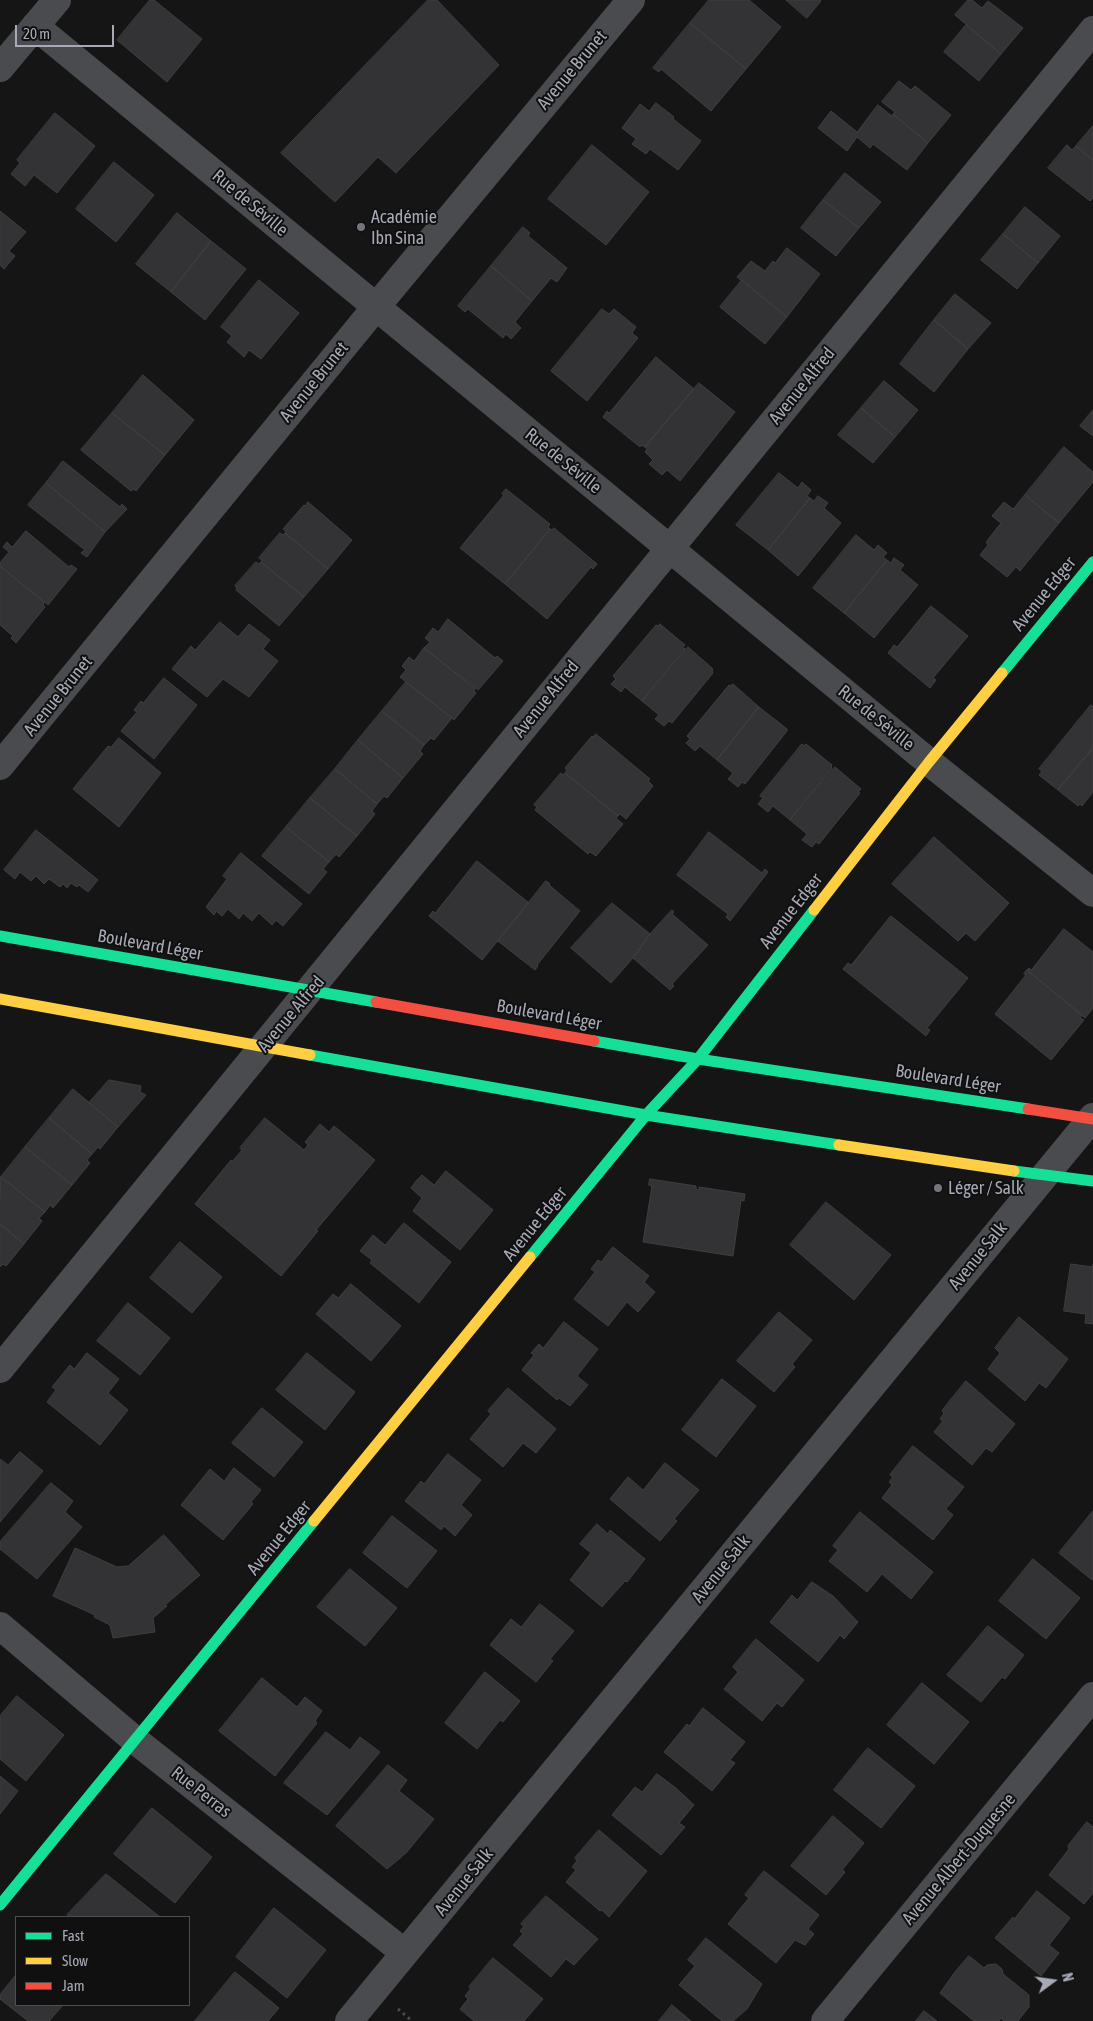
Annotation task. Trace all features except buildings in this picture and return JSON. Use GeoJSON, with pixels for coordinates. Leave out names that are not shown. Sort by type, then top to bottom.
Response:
{"type":"FeatureCollection","features":[{"type":"Feature","properties":{"kind":"main road","name":"Avenue Edger"},"geometry":{"type":"LineString","coordinates":[[0,1905],[646,1115],[698,1059],[929,762],[1093,562]]}},
{"type":"Feature","properties":{"kind":"main road","name":"Boulevard Léger"},"geometry":{"type":"LineString","coordinates":[[0,936],[698,1059],[1093,1118]]}},
{"type":"Feature","properties":{"kind":"main road"},"geometry":{"type":"LineString","coordinates":[[0,999],[265,1045],[646,1115],[974,1166],[1093,1181]]}},
{"type":"Feature","properties":{"kind":"street"},"geometry":{"type":"LineString","coordinates":[[0,68],[57,0]]}},
{"type":"Feature","properties":{"kind":"street","name":"Avenue Brunet"},"geometry":{"type":"LineString","coordinates":[[0,766],[376,307],[631,0]]}},
{"type":"Feature","properties":{"kind":"street","name":"Rue de Séville"},"geometry":{"type":"LineString","coordinates":[[35,26],[929,762],[1093,893]]}},
{"type":"Feature","properties":{"kind":"street","name":"Avenue Alfred"},"geometry":{"type":"LineString","coordinates":[[0,1369],[1093,30]]}},
{"type":"Feature","properties":{"kind":"street","name":"Avenue Salk"},"geometry":{"type":"LineString","coordinates":[[349,2021],[1093,1118]]}},
{"type":"Feature","properties":{"kind":"street","name":"Rue Perras"},"geometry":{"type":"LineString","coordinates":[[0,1626],[136,1741],[405,1953]]}},
{"type":"Feature","properties":{"kind":"street","name":"Avenue Albert-Duquesne"},"geometry":{"type":"LineString","coordinates":[[825,2021],[1093,1696]]}},
{"type":"Feature","properties":{"kind":"traffic: fast"},"geometry":{"type":"LineString","coordinates":[[1002,673],[1093,562]]}},
{"type":"Feature","properties":{"kind":"traffic: fast"},"geometry":{"type":"LineString","coordinates":[[530,1257],[646,1115],[698,1059],[814,910]]}},
{"type":"Feature","properties":{"kind":"traffic: fast"},"geometry":{"type":"LineString","coordinates":[[0,936],[376,1002]]}},
{"type":"Feature","properties":{"kind":"traffic: fast"},"geometry":{"type":"LineString","coordinates":[[594,1041],[698,1059],[1028,1109]]}},
{"type":"Feature","properties":{"kind":"traffic: fast"},"geometry":{"type":"LineString","coordinates":[[310,1055],[646,1115],[839,1145]]}},
{"type":"Feature","properties":{"kind":"traffic: fast"},"geometry":{"type":"LineString","coordinates":[[1014,1171],[1093,1181]]}},
{"type":"Feature","properties":{"kind":"traffic: fast"},"geometry":{"type":"LineString","coordinates":[[0,1905],[314,1521]]}},
{"type":"Feature","properties":{"kind":"traffic: slow"},"geometry":{"type":"LineString","coordinates":[[814,910],[929,762],[1002,673]]}},
{"type":"Feature","properties":{"kind":"traffic: slow"},"geometry":{"type":"LineString","coordinates":[[0,999],[310,1055]]}},
{"type":"Feature","properties":{"kind":"traffic: slow"},"geometry":{"type":"LineString","coordinates":[[839,1145],[1014,1171]]}},
{"type":"Feature","properties":{"kind":"traffic: slow"},"geometry":{"type":"LineString","coordinates":[[314,1521],[530,1257]]}},
{"type":"Feature","properties":{"kind":"traffic: jam"},"geometry":{"type":"LineString","coordinates":[[376,1002],[594,1041]]}},
{"type":"Feature","properties":{"kind":"traffic: jam"},"geometry":{"type":"LineString","coordinates":[[1028,1109],[1093,1119]]}},
{"type":"Feature","properties":{"kind":"place","name":"Académie Ibn Sina"},"geometry":{"type":"Point","coordinates":[361,227]}},
{"type":"Feature","properties":{"kind":"place","name":"Léger / Salk"},"geometry":{"type":"Point","coordinates":[938,1188]}}]}
